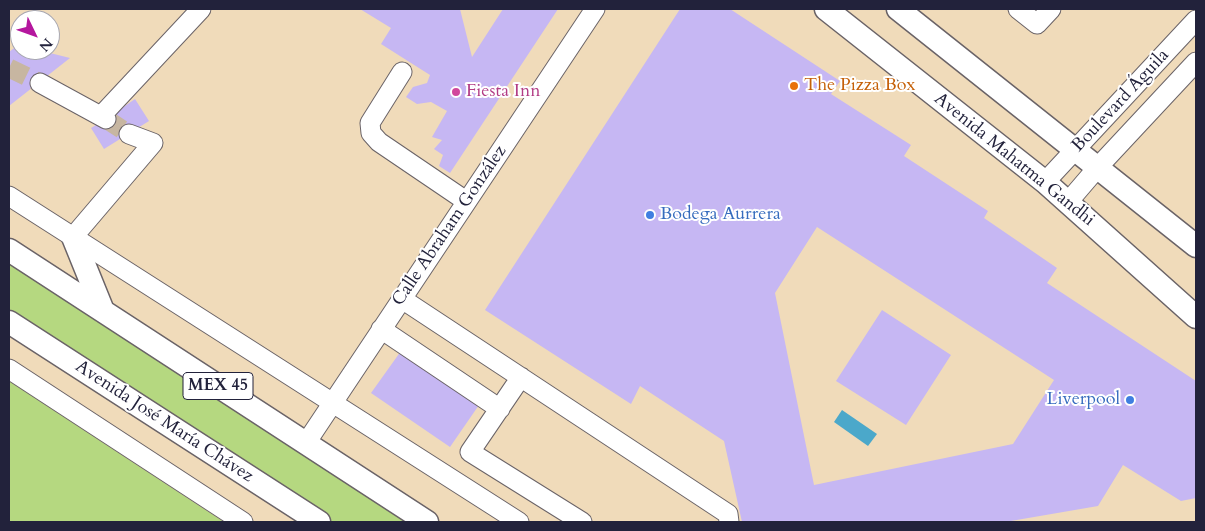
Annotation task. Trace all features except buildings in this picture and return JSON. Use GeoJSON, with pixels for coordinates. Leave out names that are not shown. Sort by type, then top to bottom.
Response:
{"type":"FeatureCollection","features":[{"type":"Feature","properties":{"kind":"main road","name":"Avenida Mahatma Gandhi"},"geometry":{"type":"LineString","coordinates":[[826,9],[1046,182],[1196,317]]}},
{"type":"Feature","properties":{"kind":"main road"},"geometry":{"type":"LineString","coordinates":[[898,9],[1196,246]]}},
{"type":"Feature","properties":{"kind":"main road"},"geometry":{"type":"LineString","coordinates":[[73,237],[103,311]]}},
{"type":"Feature","properties":{"kind":"main road","name":"MEX 45"},"geometry":{"type":"LineString","coordinates":[[9,250],[427,522]]}},
{"type":"Feature","properties":{"kind":"main road","name":"Avenida José María Chávez"},"geometry":{"type":"LineString","coordinates":[[9,322],[319,522]]}},
{"type":"Feature","properties":{"kind":"street"},"geometry":{"type":"LineString","coordinates":[[40,83],[104,118],[201,9]]}},
{"type":"Feature","properties":{"kind":"street","name":"Calle Abraham González"},"geometry":{"type":"LineString","coordinates":[[306,443],[595,9]]}},
{"type":"Feature","properties":{"kind":"street"},"geometry":{"type":"LineString","coordinates":[[1018,9],[1037,24],[1051,9]]}},
{"type":"Feature","properties":{"kind":"street","name":"Boulevard Águila"},"geometry":{"type":"LineString","coordinates":[[1046,182],[1196,20]]}},
{"type":"Feature","properties":{"kind":"street","name":"Boulevard Águila"},"geometry":{"type":"LineString","coordinates":[[1068,202],[1196,62]]}},
{"type":"Feature","properties":{"kind":"street"},"geometry":{"type":"LineString","coordinates":[[402,72],[370,122],[371,133],[379,142],[466,202]]}},
{"type":"Feature","properties":{"kind":"street"},"geometry":{"type":"LineString","coordinates":[[73,237],[153,143],[130,134]]}},
{"type":"Feature","properties":{"kind":"street"},"geometry":{"type":"LineString","coordinates":[[9,196],[520,522]]}},
{"type":"Feature","properties":{"kind":"street"},"geometry":{"type":"LineString","coordinates":[[402,298],[728,514],[729,522]]}},
{"type":"Feature","properties":{"kind":"street"},"geometry":{"type":"LineString","coordinates":[[381,329],[500,409]]}},
{"type":"Feature","properties":{"kind":"street"},"geometry":{"type":"LineString","coordinates":[[9,369],[244,522]]}},
{"type":"Feature","properties":{"kind":"street"},"geometry":{"type":"LineString","coordinates":[[452,478],[521,377]]}},
{"type":"Feature","properties":{"kind":"street"},"geometry":{"type":"LineString","coordinates":[[470,452],[582,522]]}},
{"type":"Feature","properties":{"kind":"green space"},"geometry":{"type":"Polygon","coordinates":[[[9,260],[415,522],[329,522],[9,314],[9,260]]]}},
{"type":"Feature","properties":{"kind":"green space"},"geometry":{"type":"Polygon","coordinates":[[[9,381],[224,522],[9,522],[9,381]]]}},
{"type":"Feature","properties":{"kind":"water"},"geometry":{"type":"Polygon","coordinates":[[[842,410],[877,434],[868,446],[834,422],[842,410]]]}},
{"type":"Feature","properties":{"kind":"tunnel"},"geometry":{"type":"LineString","coordinates":[[9,68],[40,83]]}},
{"type":"Feature","properties":{"kind":"tunnel"},"geometry":{"type":"LineString","coordinates":[[106,119],[129,134]]}},
{"type":"Feature","properties":{"kind":"place","name":"The Pizza Box"},"geometry":{"type":"Point","coordinates":[794,86]}},
{"type":"Feature","properties":{"kind":"place","name":"Fiesta Inn"},"geometry":{"type":"Point","coordinates":[456,92]}},
{"type":"Feature","properties":{"kind":"place","name":"Bodega Aurrera"},"geometry":{"type":"Point","coordinates":[650,215]}},
{"type":"Feature","properties":{"kind":"place","name":"Liverpool"},"geometry":{"type":"Point","coordinates":[1130,400]}}]}
